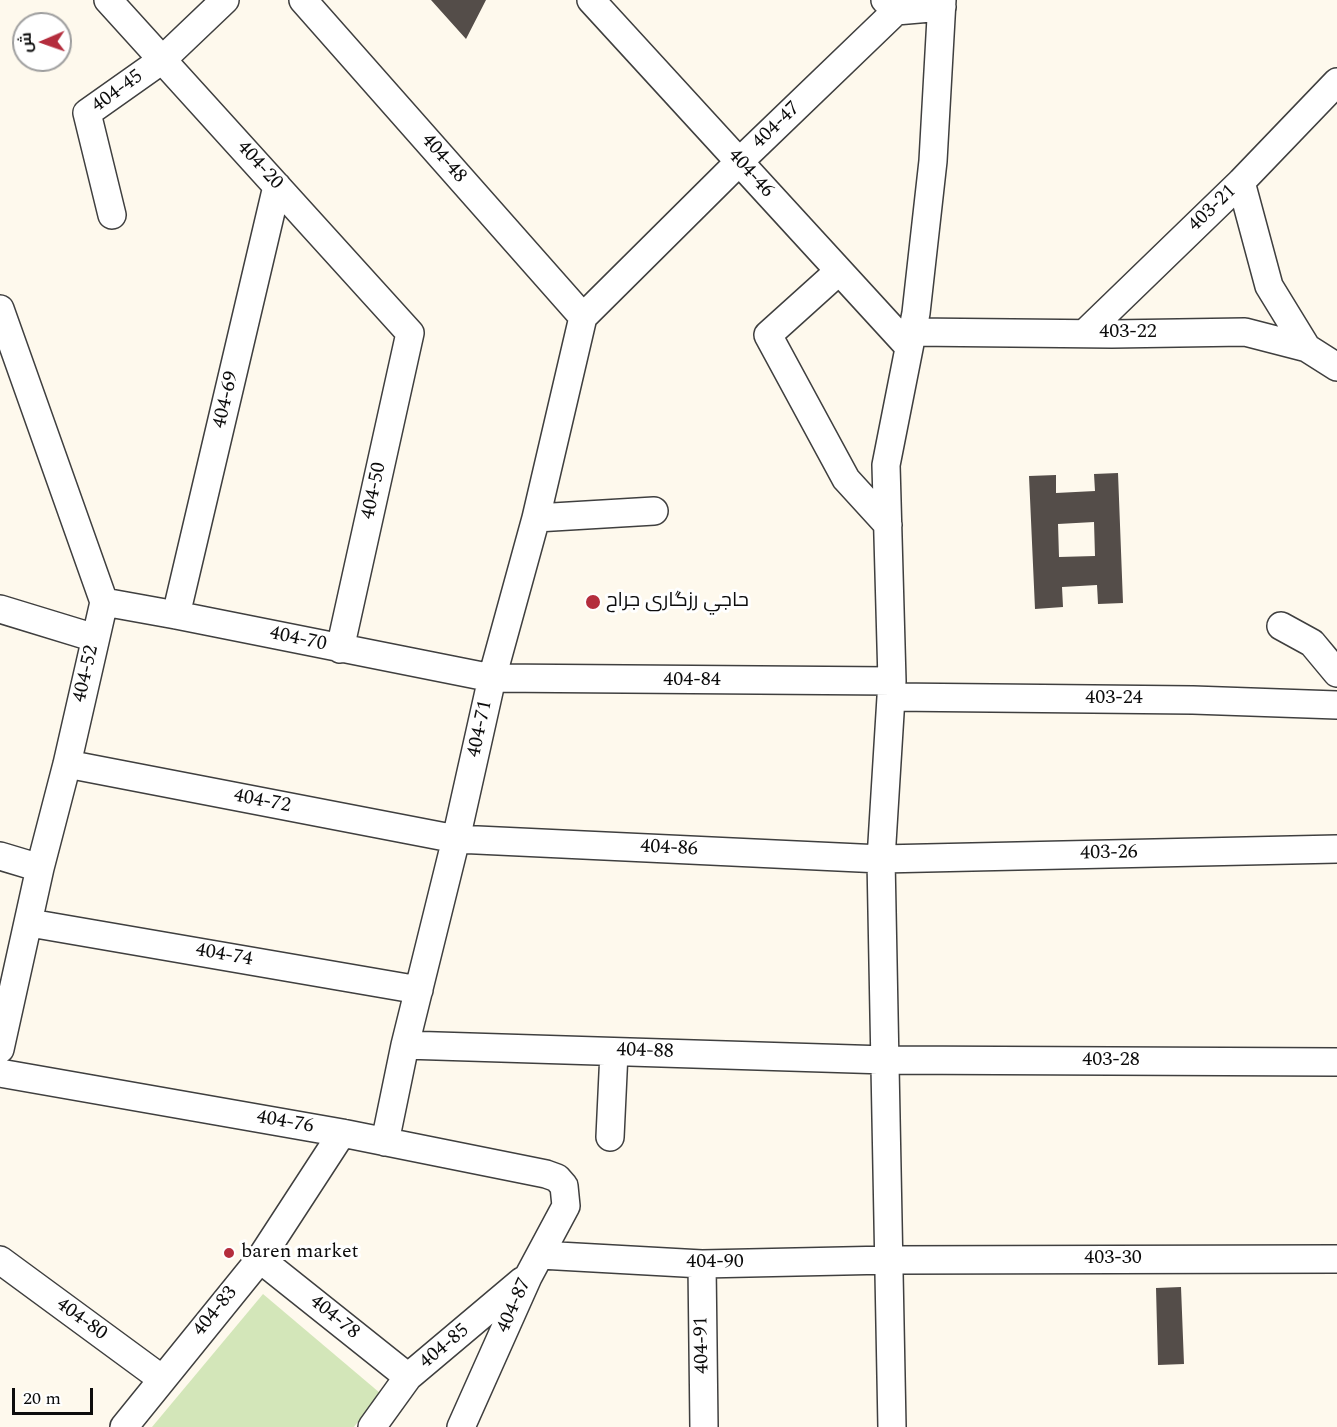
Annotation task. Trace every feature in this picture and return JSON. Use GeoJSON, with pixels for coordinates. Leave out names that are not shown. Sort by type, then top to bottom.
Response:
{"type":"FeatureCollection","features":[{"type":"Feature","properties":{"kind":"street","name":"404-20"},"geometry":{"type":"LineString","coordinates":[[108,0],[410,333]]}},
{"type":"Feature","properties":{"kind":"street","name":"404-45"},"geometry":{"type":"LineString","coordinates":[[112,215],[87,113],[162,60],[225,0]]}},
{"type":"Feature","properties":{"kind":"street","name":"404-48"},"geometry":{"type":"LineString","coordinates":[[303,0],[583,317]]}},
{"type":"Feature","properties":{"kind":"street","name":"404-46"},"geometry":{"type":"LineString","coordinates":[[591,0],[839,271],[910,339]]}},
{"type":"Feature","properties":{"kind":"street"},"geometry":{"type":"LineString","coordinates":[[890,6],[942,3],[933,161],[916,313],[886,465],[892,689],[881,859],[892,1427]]}},
{"type":"Feature","properties":{"kind":"street","name":"404-47"},"geometry":{"type":"LineString","coordinates":[[583,317],[739,162],[890,6]]}},
{"type":"Feature","properties":{"kind":"street","name":"403-21"},"geometry":{"type":"LineString","coordinates":[[1085,333],[1241,182],[1337,82]]}},
{"type":"Feature","properties":{"kind":"street"},"geometry":{"type":"LineString","coordinates":[[1241,182],[1269,286],[1307,348]]}},
{"type":"Feature","properties":{"kind":"street","name":"404-69"},"geometry":{"type":"LineString","coordinates":[[176,615],[277,186]]}},
{"type":"Feature","properties":{"kind":"street"},"geometry":{"type":"LineString","coordinates":[[839,271],[768,335],[846,479],[888,525]]}},
{"type":"Feature","properties":{"kind":"street"},"geometry":{"type":"LineString","coordinates":[[0,309],[104,602]]}},
{"type":"Feature","properties":{"kind":"street","name":"404-71"},"geometry":{"type":"LineString","coordinates":[[385,1142],[405,1045],[456,839],[492,678],[536,518],[583,317]]}},
{"type":"Feature","properties":{"kind":"street","name":"403-22"},"geometry":{"type":"LineString","coordinates":[[910,339],[1085,333],[1245,332],[1307,348],[1337,367]]}},
{"type":"Feature","properties":{"kind":"street","name":"404-50"},"geometry":{"type":"LineString","coordinates":[[340,649],[410,333]]}},
{"type":"Feature","properties":{"kind":"street"},"geometry":{"type":"LineString","coordinates":[[536,518],[654,511]]}},
{"type":"Feature","properties":{"kind":"street","name":"404-70"},"geometry":{"type":"LineString","coordinates":[[104,602],[492,678]]}},
{"type":"Feature","properties":{"kind":"street","name":"404-52"},"geometry":{"type":"LineString","coordinates":[[0,1049],[30,923],[40,868],[67,764],[104,602]]}},
{"type":"Feature","properties":{"kind":"street"},"geometry":{"type":"LineString","coordinates":[[0,609],[95,638]]}},
{"type":"Feature","properties":{"kind":"street"},"geometry":{"type":"LineString","coordinates":[[1281,626],[1312,643],[1337,673]]}},
{"type":"Feature","properties":{"kind":"street","name":"404-84"},"geometry":{"type":"LineString","coordinates":[[492,678],[892,689]]}},
{"type":"Feature","properties":{"kind":"street","name":"403-24"},"geometry":{"type":"LineString","coordinates":[[892,689],[1337,705]]}},
{"type":"Feature","properties":{"kind":"street","name":"404-72"},"geometry":{"type":"LineString","coordinates":[[67,764],[456,839]]}},
{"type":"Feature","properties":{"kind":"street","name":"404-86"},"geometry":{"type":"LineString","coordinates":[[456,839],[881,859]]}},
{"type":"Feature","properties":{"kind":"street","name":"403-26"},"geometry":{"type":"LineString","coordinates":[[881,859],[1337,849]]}},
{"type":"Feature","properties":{"kind":"street"},"geometry":{"type":"LineString","coordinates":[[0,856],[40,868]]}},
{"type":"Feature","properties":{"kind":"street","name":"404-74"},"geometry":{"type":"LineString","coordinates":[[30,923],[418,990]]}},
{"type":"Feature","properties":{"kind":"street","name":"404-88"},"geometry":{"type":"LineString","coordinates":[[405,1045],[886,1060]]}},
{"type":"Feature","properties":{"kind":"street"},"geometry":{"type":"LineString","coordinates":[[610,1137],[614,1052]]}},
{"type":"Feature","properties":{"kind":"street","name":"403-28"},"geometry":{"type":"LineString","coordinates":[[886,1060],[1337,1062]]}},
{"type":"Feature","properties":{"kind":"street","name":"404-76"},"geometry":{"type":"LineString","coordinates":[[0,1073],[342,1133],[546,1174],[557,1178],[564,1186]]}},
{"type":"Feature","properties":{"kind":"street","name":"404-83"},"geometry":{"type":"LineString","coordinates":[[124,1427],[260,1259],[342,1133]]}},
{"type":"Feature","properties":{"kind":"street","name":"404-87"},"geometry":{"type":"LineString","coordinates":[[461,1427],[534,1266],[566,1206],[564,1186]]}},
{"type":"Feature","properties":{"kind":"street","name":"404-78"},"geometry":{"type":"LineString","coordinates":[[260,1259],[408,1377]]}},
{"type":"Feature","properties":{"kind":"street","name":"403-30"},"geometry":{"type":"LineString","coordinates":[[890,1260],[1337,1259]]}},
{"type":"Feature","properties":{"kind":"street","name":"404-80"},"geometry":{"type":"LineString","coordinates":[[0,1260],[162,1379]]}},
{"type":"Feature","properties":{"kind":"street","name":"404-90"},"geometry":{"type":"LineString","coordinates":[[534,1266],[890,1260]]}},
{"type":"Feature","properties":{"kind":"street","name":"404-91"},"geometry":{"type":"LineString","coordinates":[[702,1264],[704,1427]]}},
{"type":"Feature","properties":{"kind":"street","name":"404-85"},"geometry":{"type":"LineString","coordinates":[[383,1423],[408,1377],[534,1266]]}},
{"type":"Feature","properties":{"kind":"green space"},"geometry":{"type":"Polygon","coordinates":[[[263,1294],[380,1393],[354,1427],[152,1427],[263,1294]]]}},
{"type":"Feature","properties":{"kind":"building"},"geometry":{"type":"Polygon","coordinates":[[[431,0],[486,0],[466,39],[431,0]]]}},
{"type":"Feature","properties":{"kind":"building"},"geometry":{"type":"Polygon","coordinates":[[[1118,473],[1123,603],[1098,604],[1097,585],[1062,587],[1063,607],[1035,609],[1029,476],[1056,475],[1056,493],[1095,491],[1094,474],[1118,473]],[[1094,522],[1058,524],[1059,557],[1095,556],[1094,522]]]}},
{"type":"Feature","properties":{"kind":"building"},"geometry":{"type":"Polygon","coordinates":[[[1181,1287],[1184,1364],[1158,1365],[1156,1288],[1181,1287]]]}},
{"type":"Feature","properties":{"kind":"place","name":"حاجي رزگارى جراح"},"geometry":{"type":"Point","coordinates":[593,602]}},
{"type":"Feature","properties":{"kind":"place","name":"baren market"},"geometry":{"type":"Point","coordinates":[229,1253]}}]}
